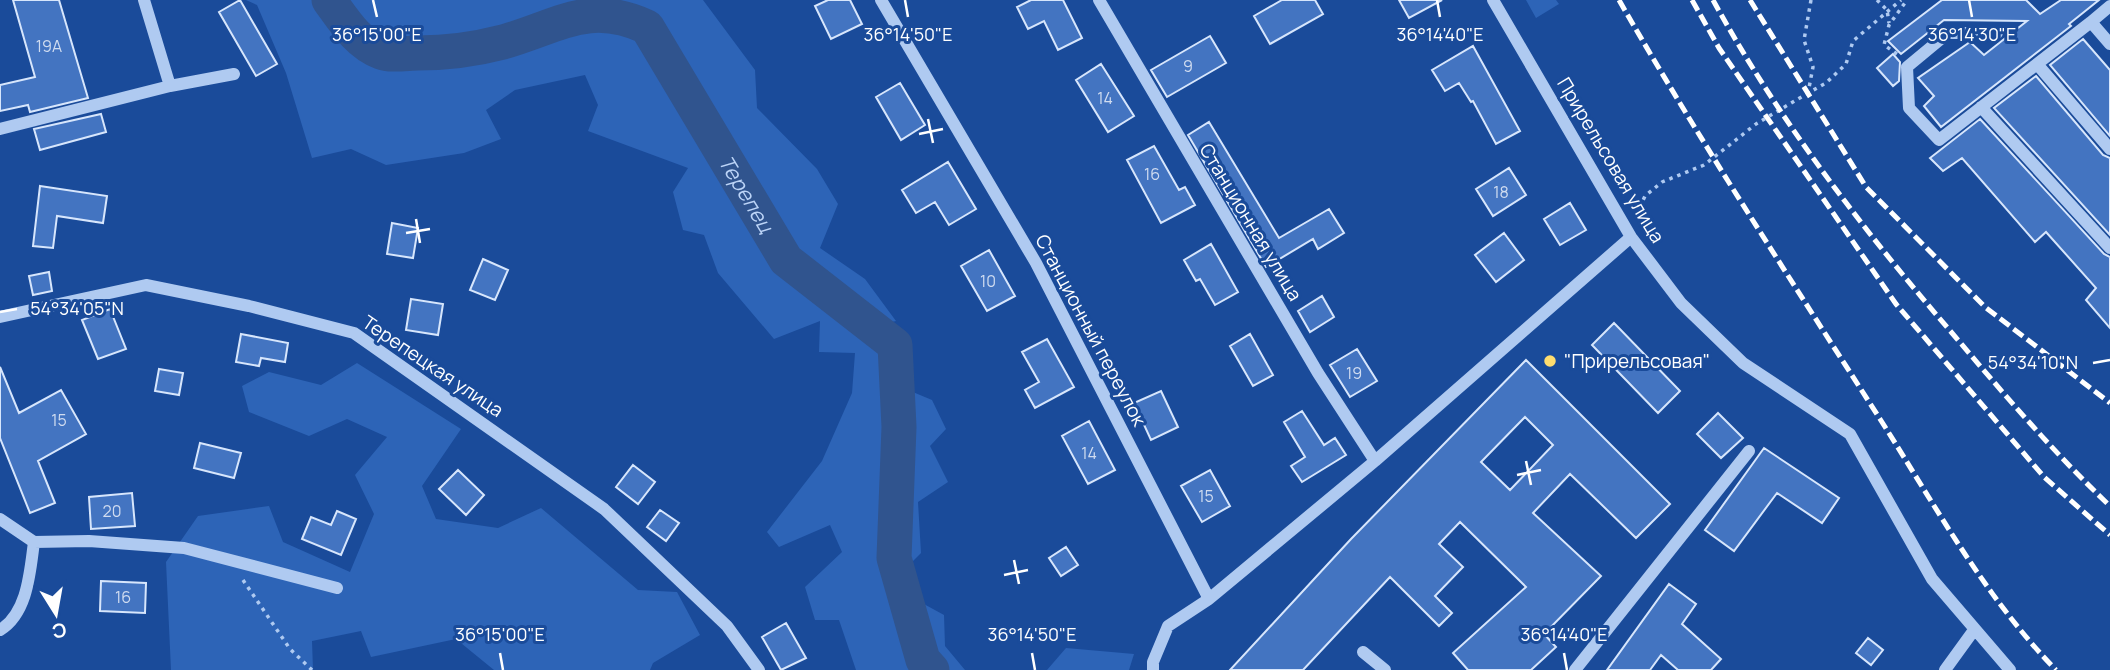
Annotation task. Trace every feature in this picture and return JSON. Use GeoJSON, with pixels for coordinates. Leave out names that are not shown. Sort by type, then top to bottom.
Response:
{"type":"FeatureCollection","features":[{"type":"Feature","properties":{"kind":"street"},"geometry":{"type":"LineString","coordinates":[[144,0],[170,86]]}},
{"type":"Feature","properties":{"kind":"street","name":"Станционный переулок"},"geometry":{"type":"LineString","coordinates":[[881,0],[1036,263],[1209,600]]}},
{"type":"Feature","properties":{"kind":"street","name":"Станционная улица"},"geometry":{"type":"LineString","coordinates":[[1099,0],[1318,373],[1375,461]]}},
{"type":"Feature","properties":{"kind":"street","name":"Прирельсовая улица"},"geometry":{"type":"LineString","coordinates":[[1493,0],[1631,237],[1681,303],[1744,363],[1850,434],[1932,579],[2010,670]]}},
{"type":"Feature","properties":{"kind":"street"},"geometry":{"type":"LineString","coordinates":[[1997,33],[1948,33],[1906,67],[1909,108],[1939,140],[2110,6]]}},
{"type":"Feature","properties":{"kind":"street"},"geometry":{"type":"LineString","coordinates":[[2091,22],[2110,44]]}},
{"type":"Feature","properties":{"kind":"street"},"geometry":{"type":"LineString","coordinates":[[2037,64],[2110,149]]}},
{"type":"Feature","properties":{"kind":"street"},"geometry":{"type":"LineString","coordinates":[[0,129],[170,86],[234,74]]}},
{"type":"Feature","properties":{"kind":"street"},"geometry":{"type":"LineString","coordinates":[[1981,107],[2110,248]]}},
{"type":"Feature","properties":{"kind":"street"},"geometry":{"type":"LineString","coordinates":[[1153,670],[1153,662],[1168,626],[1209,600],[1375,461],[1631,237]]}},
{"type":"Feature","properties":{"kind":"street","name":"Терепецкая улица"},"geometry":{"type":"LineString","coordinates":[[0,317],[146,285],[354,332],[604,509],[727,626],[758,670]]}},
{"type":"Feature","properties":{"kind":"street"},"geometry":{"type":"LineString","coordinates":[[1575,670],[1749,451]]}},
{"type":"Feature","properties":{"kind":"street"},"geometry":{"type":"LineString","coordinates":[[0,519],[34,542],[89,541],[184,548],[337,588]]}},
{"type":"Feature","properties":{"kind":"street"},"geometry":{"type":"LineString","coordinates":[[0,630],[6,626],[27,591],[34,542]]}},
{"type":"Feature","properties":{"kind":"street"},"geometry":{"type":"LineString","coordinates":[[1945,670],[1973,630]]}},
{"type":"Feature","properties":{"kind":"street"},"geometry":{"type":"LineString","coordinates":[[1363,652],[1385,670]]}},
{"type":"Feature","properties":{"kind":"path"},"geometry":{"type":"LineString","coordinates":[[1808,93],[1813,67],[1804,40],[1811,0]]}},
{"type":"Feature","properties":{"kind":"path"},"geometry":{"type":"LineString","coordinates":[[1877,0],[1887,10],[1889,25],[1884,45],[1902,58],[1906,67]]}},
{"type":"Feature","properties":{"kind":"path"},"geometry":{"type":"LineString","coordinates":[[1631,237],[1637,210],[1645,196],[1662,182],[1704,165],[1756,124],[1826,83],[1846,64],[1853,41],[1901,0]]}},
{"type":"Feature","properties":{"kind":"path"},"geometry":{"type":"LineString","coordinates":[[1889,25],[1907,0]]}},
{"type":"Feature","properties":{"kind":"path"},"geometry":{"type":"LineString","coordinates":[[230,561],[290,649],[312,670]]}},
{"type":"Feature","properties":{"kind":"shaded area"},"geometry":{"type":"Polygon","coordinates":[[[246,0],[703,0],[755,70],[757,108],[817,169],[838,204],[820,248],[865,279],[896,321],[860,329],[882,352],[884,380],[932,400],[946,429],[930,446],[948,482],[918,502],[921,553],[911,563],[922,603],[944,615],[945,646],[965,670],[856,670],[839,620],[815,620],[805,587],[842,552],[830,525],[779,547],[767,532],[822,461],[852,393],[855,353],[819,352],[820,321],[774,339],[718,273],[704,235],[683,230],[673,192],[688,168],[588,131],[598,105],[585,75],[515,90],[486,110],[501,139],[464,153],[386,165],[351,149],[312,158],[286,73],[257,5],[246,0]]]}},
{"type":"Feature","properties":{"kind":"shaded area"},"geometry":{"type":"Polygon","coordinates":[[[1526,0],[1556,0],[1559,4],[1536,18],[1526,0]]]}},
{"type":"Feature","properties":{"kind":"shaded area"},"geometry":{"type":"Polygon","coordinates":[[[357,363],[461,429],[422,486],[436,519],[498,528],[541,508],[638,590],[677,592],[700,635],[653,663],[650,670],[494,670],[456,639],[371,657],[361,631],[312,641],[313,670],[171,670],[166,562],[198,516],[269,506],[283,542],[350,572],[374,514],[355,475],[387,437],[347,419],[309,436],[249,412],[242,386],[269,372],[321,385],[357,363]]]}},
{"type":"Feature","properties":{"kind":"shaded area"},"geometry":{"type":"Polygon","coordinates":[[[1066,648],[1134,654],[1129,670],[1047,670],[1066,648]]]}},
{"type":"Feature","properties":{"kind":"building"},"geometry":{"type":"Polygon","coordinates":[[[13,0],[59,0],[88,98],[30,112],[28,105],[0,111],[0,85],[35,77],[13,0]]]}},
{"type":"Feature","properties":{"kind":"building"},"geometry":{"type":"Polygon","coordinates":[[[240,0],[277,64],[256,76],[219,12],[240,0]]]}},
{"type":"Feature","properties":{"kind":"building"},"geometry":{"type":"Polygon","coordinates":[[[828,0],[850,0],[862,24],[831,39],[815,6],[828,0]]]}},
{"type":"Feature","properties":{"kind":"building"},"geometry":{"type":"Polygon","coordinates":[[[1031,0],[1063,0],[1082,38],[1058,50],[1044,21],[1028,29],[1017,7],[1031,0]]]}},
{"type":"Feature","properties":{"kind":"building"},"geometry":{"type":"Polygon","coordinates":[[[1282,0],[1315,0],[1323,14],[1270,44],[1254,16],[1282,0]]]}},
{"type":"Feature","properties":{"kind":"building"},"geometry":{"type":"Polygon","coordinates":[[[1399,0],[1442,0],[1409,18],[1399,0]]]}},
{"type":"Feature","properties":{"kind":"building"},"geometry":{"type":"Polygon","coordinates":[[[1942,0],[2026,0],[2040,14],[2061,0],[2099,0],[2069,24],[2071,26],[1941,127],[1924,106],[1934,96],[1918,78],[1970,42],[1984,55],[2027,21],[1944,20],[1901,54],[1888,41],[1942,0]]]}},
{"type":"Feature","properties":{"kind":"building"},"geometry":{"type":"Polygon","coordinates":[[[1210,36],[1226,63],[1167,97],[1151,70],[1210,36]]]}},
{"type":"Feature","properties":{"kind":"building"},"geometry":{"type":"Polygon","coordinates":[[[2083,39],[2110,70],[2110,136],[2050,65],[2083,39]]]}},
{"type":"Feature","properties":{"kind":"building"},"geometry":{"type":"Polygon","coordinates":[[[1473,46],[1520,131],[1496,144],[1473,101],[1471,102],[1459,83],[1445,91],[1432,70],[1473,46]]]}},
{"type":"Feature","properties":{"kind":"building"},"geometry":{"type":"Polygon","coordinates":[[[1893,54],[1900,62],[1899,81],[1893,86],[1877,68],[1893,54]]]}},
{"type":"Feature","properties":{"kind":"building"},"geometry":{"type":"Polygon","coordinates":[[[1101,64],[1134,116],[1108,132],[1076,80],[1101,64]]]}},
{"type":"Feature","properties":{"kind":"building"},"geometry":{"type":"Polygon","coordinates":[[[2036,76],[2103,155],[2110,158],[2110,235],[1994,108],[2036,76]]]}},
{"type":"Feature","properties":{"kind":"building"},"geometry":{"type":"Polygon","coordinates":[[[900,83],[925,125],[901,140],[876,97],[900,83]]]}},
{"type":"Feature","properties":{"kind":"building"},"geometry":{"type":"Polygon","coordinates":[[[101,114],[106,132],[40,150],[34,129],[101,114]]]}},
{"type":"Feature","properties":{"kind":"building"},"geometry":{"type":"Polygon","coordinates":[[[1980,119],[2104,254],[2110,257],[2110,328],[2086,300],[2096,288],[2046,232],[2035,242],[1962,158],[1943,171],[1930,158],[1980,119]]]}},
{"type":"Feature","properties":{"kind":"building"},"geometry":{"type":"Polygon","coordinates":[[[1209,122],[1279,238],[1329,209],[1344,233],[1318,249],[1313,239],[1266,267],[1188,135],[1209,122]]]}},
{"type":"Feature","properties":{"kind":"building"},"geometry":{"type":"Polygon","coordinates":[[[1154,146],[1179,190],[1185,187],[1195,205],[1161,223],[1127,160],[1154,146]]]}},
{"type":"Feature","properties":{"kind":"building"},"geometry":{"type":"Polygon","coordinates":[[[948,162],[976,209],[949,225],[935,202],[916,213],[902,190],[948,162]]]}},
{"type":"Feature","properties":{"kind":"building"},"geometry":{"type":"Polygon","coordinates":[[[1509,168],[1526,195],[1493,216],[1476,189],[1509,168]]]}},
{"type":"Feature","properties":{"kind":"building"},"geometry":{"type":"Polygon","coordinates":[[[40,186],[107,196],[103,223],[57,216],[53,248],[33,246],[40,186]]]}},
{"type":"Feature","properties":{"kind":"building"},"geometry":{"type":"Polygon","coordinates":[[[1570,203],[1586,230],[1560,245],[1544,219],[1570,203]]]}},
{"type":"Feature","properties":{"kind":"building"},"geometry":{"type":"Polygon","coordinates":[[[392,223],[418,228],[413,258],[387,254],[392,223]]]}},
{"type":"Feature","properties":{"kind":"building"},"geometry":{"type":"Polygon","coordinates":[[[1504,233],[1524,260],[1496,282],[1475,255],[1504,233]]]}},
{"type":"Feature","properties":{"kind":"building"},"geometry":{"type":"Polygon","coordinates":[[[1211,244],[1238,292],[1215,305],[1200,279],[1196,281],[1184,260],[1211,244]]]}},
{"type":"Feature","properties":{"kind":"building"},"geometry":{"type":"Polygon","coordinates":[[[989,250],[1015,296],[987,311],[961,266],[989,250]]]}},
{"type":"Feature","properties":{"kind":"building"},"geometry":{"type":"Polygon","coordinates":[[[483,259],[508,270],[495,300],[470,290],[483,259]]]}},
{"type":"Feature","properties":{"kind":"building"},"geometry":{"type":"Polygon","coordinates":[[[49,272],[52,291],[33,295],[29,276],[49,272]]]}},
{"type":"Feature","properties":{"kind":"building"},"geometry":{"type":"Polygon","coordinates":[[[1322,296],[1334,317],[1310,332],[1298,311],[1322,296]]]}},
{"type":"Feature","properties":{"kind":"building"},"geometry":{"type":"Polygon","coordinates":[[[411,299],[443,304],[438,335],[406,330],[411,299]]]}},
{"type":"Feature","properties":{"kind":"building"},"geometry":{"type":"Polygon","coordinates":[[[110,309],[126,349],[98,359],[82,320],[110,309]]]}},
{"type":"Feature","properties":{"kind":"building"},"geometry":{"type":"Polygon","coordinates":[[[1614,323],[1680,391],[1658,413],[1592,345],[1614,323]]]}},
{"type":"Feature","properties":{"kind":"building"},"geometry":{"type":"Polygon","coordinates":[[[241,334],[288,343],[285,362],[261,358],[259,366],[236,362],[241,334]]]}},
{"type":"Feature","properties":{"kind":"building"},"geometry":{"type":"Polygon","coordinates":[[[1250,334],[1273,375],[1253,386],[1230,346],[1250,334]]]}},
{"type":"Feature","properties":{"kind":"building"},"geometry":{"type":"Polygon","coordinates":[[[1047,339],[1074,387],[1035,408],[1025,390],[1039,382],[1022,352],[1047,339]]]}},
{"type":"Feature","properties":{"kind":"building"},"geometry":{"type":"Polygon","coordinates":[[[1357,349],[1377,381],[1350,397],[1330,365],[1357,349]]]}},
{"type":"Feature","properties":{"kind":"building"},"geometry":{"type":"Polygon","coordinates":[[[1526,360],[1670,504],[1636,538],[1570,474],[1533,513],[1601,576],[1544,634],[1556,647],[1531,670],[1468,670],[1453,653],[1526,587],[1460,522],[1439,544],[1463,567],[1435,596],[1452,613],[1439,626],[1390,577],[1303,670],[1230,670],[1351,539],[1526,360]],[[1525,417],[1481,462],[1510,490],[1553,445],[1525,417]]]}},
{"type":"Feature","properties":{"kind":"building"},"geometry":{"type":"Polygon","coordinates":[[[0,367],[19,413],[61,390],[86,434],[38,461],[55,503],[30,513],[0,438],[0,367]]]}},
{"type":"Feature","properties":{"kind":"building"},"geometry":{"type":"Polygon","coordinates":[[[159,369],[183,373],[179,395],[155,391],[159,369]]]}},
{"type":"Feature","properties":{"kind":"building"},"geometry":{"type":"Polygon","coordinates":[[[1161,391],[1178,427],[1151,440],[1134,403],[1161,391]]]}},
{"type":"Feature","properties":{"kind":"building"},"geometry":{"type":"Polygon","coordinates":[[[1302,411],[1324,445],[1335,438],[1346,455],[1302,482],[1291,466],[1305,457],[1284,422],[1302,411]]]}},
{"type":"Feature","properties":{"kind":"building"},"geometry":{"type":"Polygon","coordinates":[[[1718,413],[1743,438],[1721,458],[1697,434],[1718,413]]]}},
{"type":"Feature","properties":{"kind":"building"},"geometry":{"type":"Polygon","coordinates":[[[1089,421],[1115,470],[1088,484],[1062,436],[1089,421]]]}},
{"type":"Feature","properties":{"kind":"building"},"geometry":{"type":"Polygon","coordinates":[[[200,443],[241,453],[234,478],[194,468],[200,443]]]}},
{"type":"Feature","properties":{"kind":"building"},"geometry":{"type":"Polygon","coordinates":[[[1764,448],[1839,498],[1822,523],[1777,493],[1734,551],[1705,530],[1764,448]]]}},
{"type":"Feature","properties":{"kind":"building"},"geometry":{"type":"Polygon","coordinates":[[[633,465],[655,482],[638,504],[616,487],[633,465]]]}},
{"type":"Feature","properties":{"kind":"building"},"geometry":{"type":"Polygon","coordinates":[[[458,470],[484,495],[466,515],[439,489],[458,470]]]}},
{"type":"Feature","properties":{"kind":"building"},"geometry":{"type":"Polygon","coordinates":[[[1210,470],[1230,506],[1202,522],[1181,486],[1210,470]]]}},
{"type":"Feature","properties":{"kind":"building"},"geometry":{"type":"Polygon","coordinates":[[[132,493],[135,526],[91,529],[89,497],[132,493]]]}},
{"type":"Feature","properties":{"kind":"building"},"geometry":{"type":"Polygon","coordinates":[[[660,510],[679,523],[666,541],[647,527],[660,510]]]}},
{"type":"Feature","properties":{"kind":"building"},"geometry":{"type":"Polygon","coordinates":[[[337,511],[356,519],[341,555],[302,539],[311,517],[331,525],[337,511]]]}},
{"type":"Feature","properties":{"kind":"building"},"geometry":{"type":"Polygon","coordinates":[[[1066,547],[1078,565],[1061,576],[1049,558],[1066,547]]]}},
{"type":"Feature","properties":{"kind":"building"},"geometry":{"type":"Polygon","coordinates":[[[101,581],[146,583],[145,613],[100,611],[101,581]]]}},
{"type":"Feature","properties":{"kind":"building"},"geometry":{"type":"Polygon","coordinates":[[[1669,584],[1696,604],[1682,624],[1721,659],[1711,670],[1678,670],[1661,655],[1650,670],[1607,670],[1669,584]]]}},
{"type":"Feature","properties":{"kind":"building"},"geometry":{"type":"Polygon","coordinates":[[[786,623],[806,658],[781,670],[762,637],[786,623]]]}},
{"type":"Feature","properties":{"kind":"building"},"geometry":{"type":"Polygon","coordinates":[[[1868,638],[1883,650],[1871,665],[1856,653],[1868,638]]]}},
{"type":"Feature","properties":{"kind":"waterway","name":"Терепец"},"geometry":{"type":"LineString","coordinates":[[329,0],[358,37],[372,48],[390,54],[482,47],[574,18],[591,16],[626,19],[647,27],[786,260],[895,345],[899,427],[894,558],[923,660],[932,670]]}},
{"type":"Feature","properties":{"kind":"railway"},"geometry":{"type":"LineString","coordinates":[[1619,0],[1714,159],[1962,549],[2006,612],[2056,670]]}},
{"type":"Feature","properties":{"kind":"railway"},"geometry":{"type":"LineString","coordinates":[[1692,0],[1719,48],[1896,304],[2044,477],[2110,535]]}},
{"type":"Feature","properties":{"kind":"railway"},"geometry":{"type":"LineString","coordinates":[[1713,0],[1765,88],[1854,214],[2009,400],[2068,465],[2110,506]]}},
{"type":"Feature","properties":{"kind":"railway"},"geometry":{"type":"LineString","coordinates":[[1750,0],[1866,187],[1985,307],[2110,403]]}},
{"type":"Feature","properties":{"kind":"place","name":"\"Прирельсовая\""},"geometry":{"type":"Point","coordinates":[1550,361]}}]}
